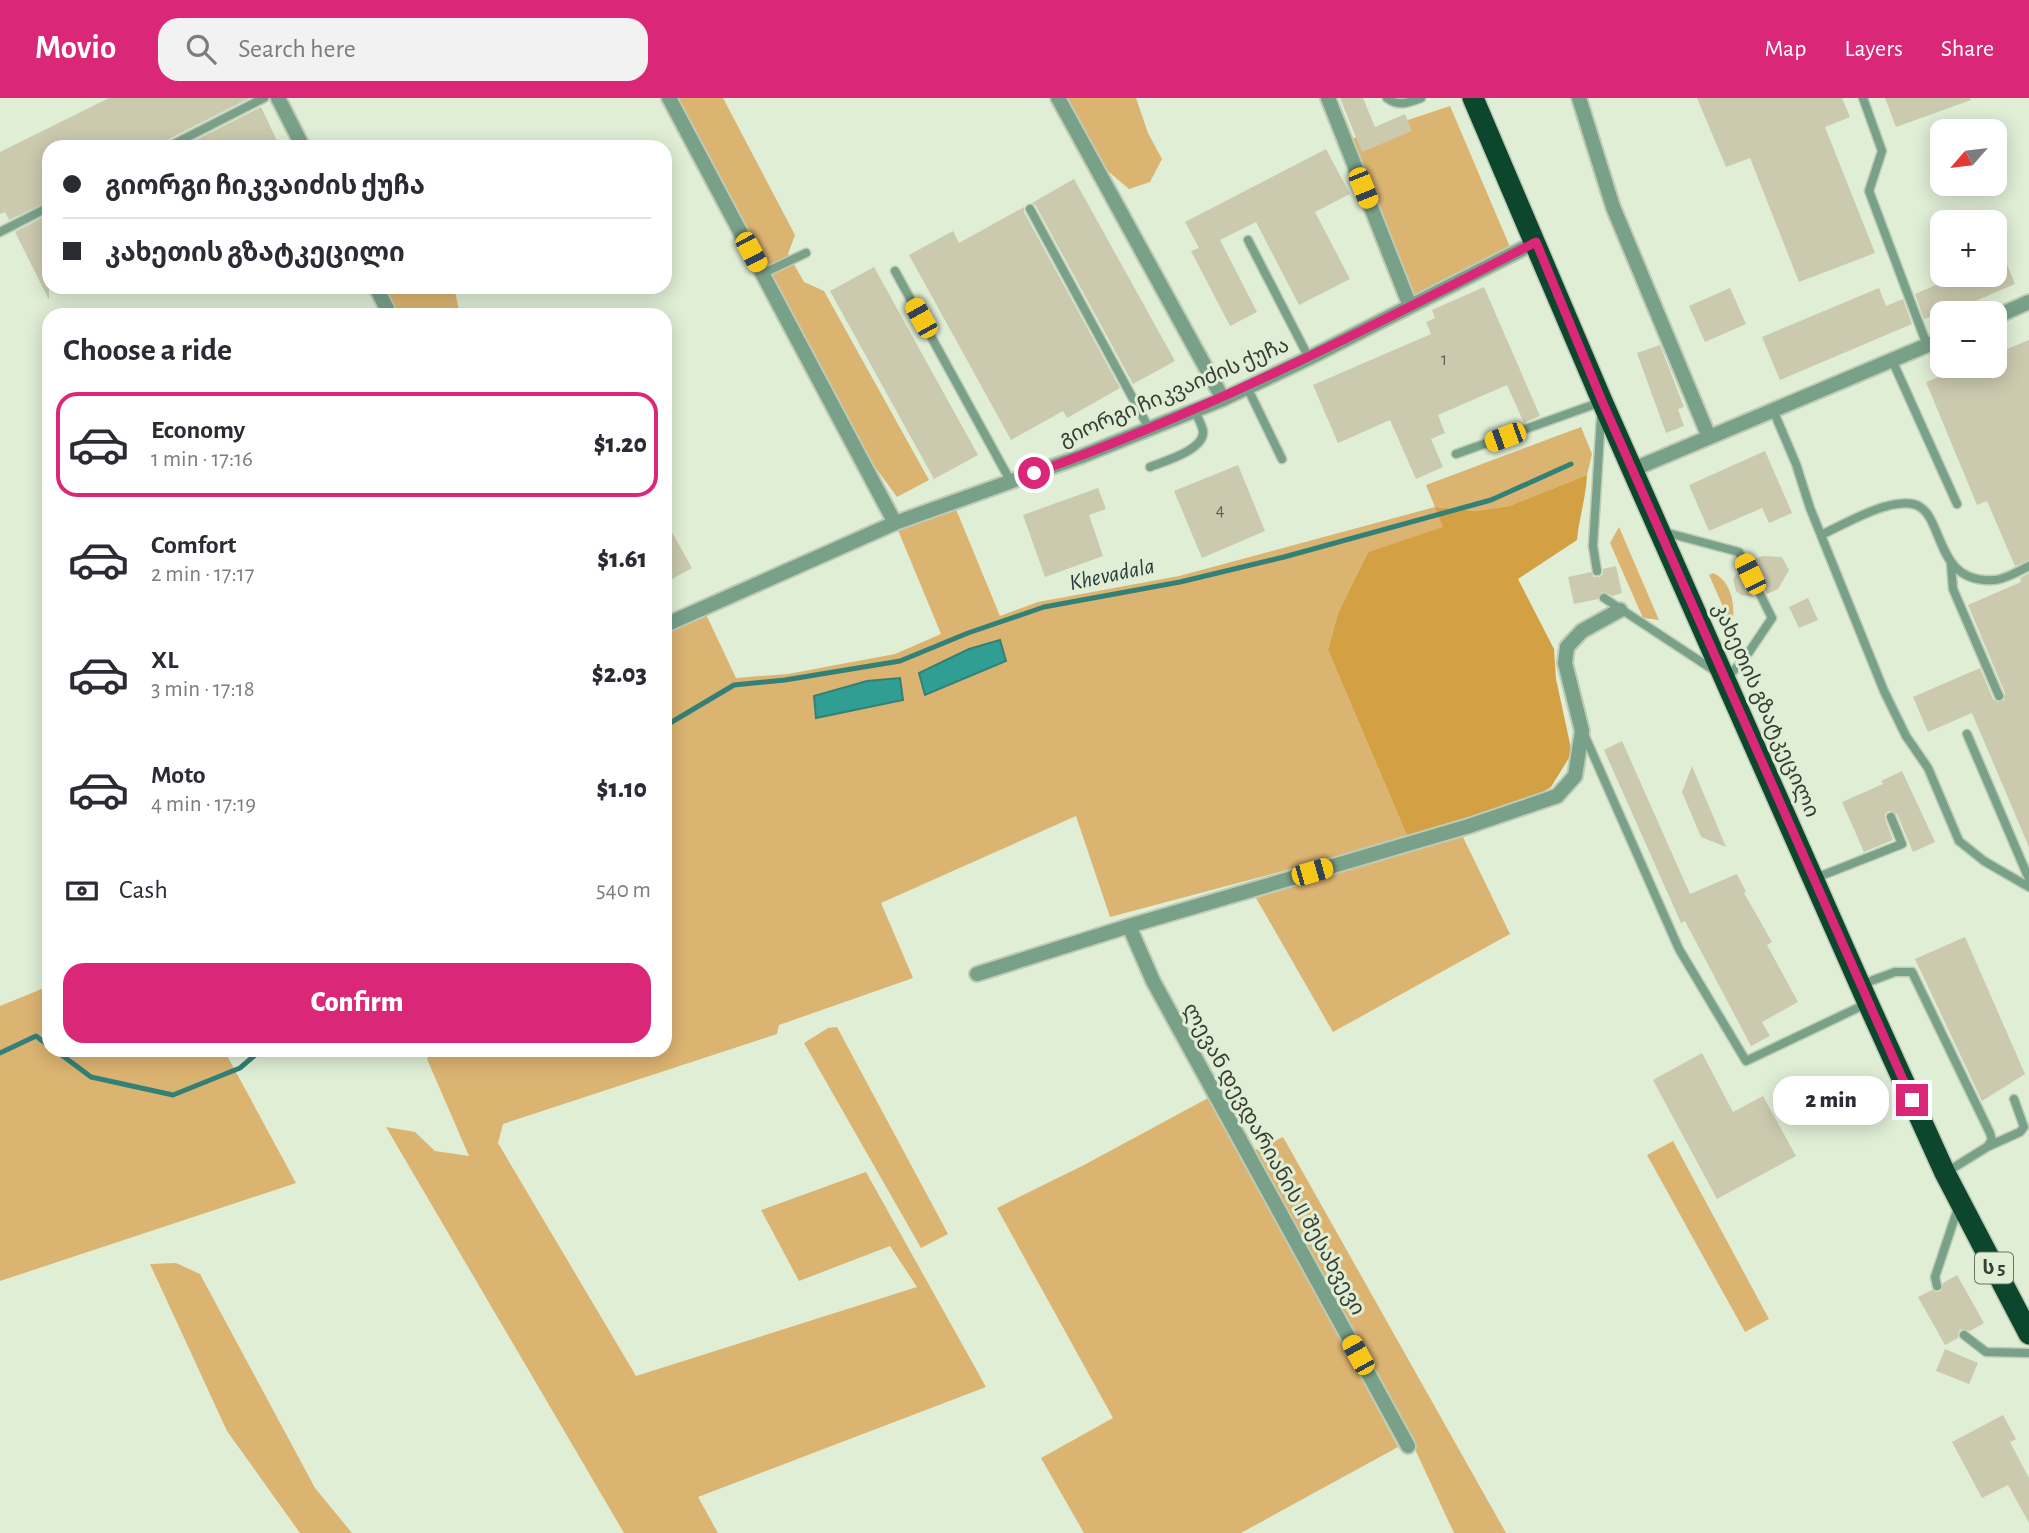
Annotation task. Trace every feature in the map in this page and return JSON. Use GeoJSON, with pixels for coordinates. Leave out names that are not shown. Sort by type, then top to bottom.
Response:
{"type":"FeatureCollection","features":[{"type":"Feature","properties":{"kind":"highway","name":"კახეთის გზატკეცილი"},"geometry":{"type":"LineString","coordinates":[[1473,98],[1602,401],[1864,994],[1959,1202],[2029,1334]]}},
{"type":"Feature","properties":{"kind":"street"},"geometry":{"type":"LineString","coordinates":[[278,98],[299,140]]}},
{"type":"Feature","properties":{"kind":"street"},"geometry":{"type":"LineString","coordinates":[[669,98],[895,523]]}},
{"type":"Feature","properties":{"kind":"street"},"geometry":{"type":"LineString","coordinates":[[1058,98],[1223,399]]}},
{"type":"Feature","properties":{"kind":"street"},"geometry":{"type":"LineString","coordinates":[[1328,98],[1410,306]]}},
{"type":"Feature","properties":{"kind":"street"},"geometry":{"type":"LineString","coordinates":[[1579,98],[1613,207],[1709,437]]}},
{"type":"Feature","properties":{"kind":"street","name":"გიორგი ჩიკვაიძის ქუჩა"},"geometry":{"type":"LineString","coordinates":[[672,622],[895,523],[1150,430],[1223,399],[1536,242]]}},
{"type":"Feature","properties":{"kind":"street"},"geometry":{"type":"LineString","coordinates":[[2007,312],[2029,302]]}},
{"type":"Feature","properties":{"kind":"street"},"geometry":{"type":"LineString","coordinates":[[1634,469],[1930,344]]}},
{"type":"Feature","properties":{"kind":"street"},"geometry":{"type":"LineString","coordinates":[[977,974],[1468,826],[1557,796],[1575,776],[1582,731],[1565,663],[1567,647],[1582,632],[1620,610]]}},
{"type":"Feature","properties":{"kind":"street","name":"ლევან დევდარიანის II შესახვევი"},"geometry":{"type":"LineString","coordinates":[[1129,926],[1153,981],[1408,1446]]}},
{"type":"Feature","properties":{"kind":"lane"},"geometry":{"type":"LineString","coordinates":[[182,140],[264,98]]}},
{"type":"Feature","properties":{"kind":"lane"},"geometry":{"type":"LineString","coordinates":[[1387,98],[1393,103],[1405,104],[1421,98]]}},
{"type":"Feature","properties":{"kind":"lane"},"geometry":{"type":"LineString","coordinates":[[1863,98],[1882,151],[1869,191],[1927,345]]}},
{"type":"Feature","properties":{"kind":"lane"},"geometry":{"type":"LineString","coordinates":[[1030,209],[1150,430]]}},
{"type":"Feature","properties":{"kind":"lane"},"geometry":{"type":"LineString","coordinates":[[0,232],[42,211]]}},
{"type":"Feature","properties":{"kind":"lane"},"geometry":{"type":"LineString","coordinates":[[1248,240],[1309,358]]}},
{"type":"Feature","properties":{"kind":"lane"},"geometry":{"type":"LineString","coordinates":[[762,274],[806,253]]}},
{"type":"Feature","properties":{"kind":"lane"},"geometry":{"type":"LineString","coordinates":[[895,271],[1011,482]]}},
{"type":"Feature","properties":{"kind":"lane"},"geometry":{"type":"LineString","coordinates":[[1892,360],[1957,504]]}},
{"type":"Feature","properties":{"kind":"lane"},"geometry":{"type":"LineString","coordinates":[[1247,387],[1282,459]]}},
{"type":"Feature","properties":{"kind":"lane"},"geometry":{"type":"LineString","coordinates":[[1456,454],[1602,401],[1593,546],[1597,571]]}},
{"type":"Feature","properties":{"kind":"lane"},"geometry":{"type":"LineString","coordinates":[[1150,467],[1194,448],[1201,440],[1203,431],[1194,410]]}},
{"type":"Feature","properties":{"kind":"lane"},"geometry":{"type":"LineString","coordinates":[[1773,410],[1884,691],[1906,736],[1928,768],[1959,841],[1984,862],[2029,887]]}},
{"type":"Feature","properties":{"kind":"lane"},"geometry":{"type":"LineString","coordinates":[[1821,535],[1890,505],[1915,504],[1927,514],[1951,564],[1953,589],[1999,696]]}},
{"type":"Feature","properties":{"kind":"lane"},"geometry":{"type":"LineString","coordinates":[[1604,598],[1727,679],[1745,658],[1772,618],[1739,552],[1660,531]]}},
{"type":"Feature","properties":{"kind":"lane"},"geometry":{"type":"LineString","coordinates":[[1951,564],[1966,576],[1995,580],[2029,566]]}},
{"type":"Feature","properties":{"kind":"lane"},"geometry":{"type":"LineString","coordinates":[[1582,731],[1679,948],[1746,1061],[1864,994],[1895,972],[1912,972],[1990,1133],[1992,1140],[1987,1147]]}},
{"type":"Feature","properties":{"kind":"lane"},"geometry":{"type":"LineString","coordinates":[[1967,734],[2029,879]]}},
{"type":"Feature","properties":{"kind":"lane"},"geometry":{"type":"LineString","coordinates":[[1813,879],[1902,844],[1891,817]]}},
{"type":"Feature","properties":{"kind":"lane"},"geometry":{"type":"LineString","coordinates":[[1945,1173],[2024,1128],[2014,1099]]}},
{"type":"Feature","properties":{"kind":"lane"},"geometry":{"type":"LineString","coordinates":[[1937,1286],[1936,1277],[1959,1202]]}},
{"type":"Feature","properties":{"kind":"lane"},"geometry":{"type":"LineString","coordinates":[[1964,1335],[1986,1352],[2029,1353]]}},
{"type":"Feature","properties":{"kind":"shaded area"},"geometry":{"type":"Polygon","coordinates":[[[669,98],[723,98],[795,235],[788,254],[804,282],[824,291],[929,480],[897,497],[840,419],[669,98]]]}},
{"type":"Feature","properties":{"kind":"shaded area"},"geometry":{"type":"Polygon","coordinates":[[[1058,98],[1136,98],[1148,133],[1162,159],[1150,182],[1129,189],[1089,155],[1058,98]]]}},
{"type":"Feature","properties":{"kind":"shaded area"},"geometry":{"type":"Polygon","coordinates":[[[1450,106],[1513,254],[1410,306],[1345,141],[1450,106]]]}},
{"type":"Feature","properties":{"kind":"shaded area"},"geometry":{"type":"Polygon","coordinates":[[[380,294],[456,294],[458,308],[386,308],[380,294]]]}},
{"type":"Feature","properties":{"kind":"shaded area"},"geometry":{"type":"Polygon","coordinates":[[[1581,427],[1592,454],[1587,475],[1509,506],[1476,511],[1436,507],[1444,527],[1368,552],[1338,613],[1328,650],[1408,838],[1110,917],[1076,816],[881,903],[913,978],[779,1025],[777,1034],[503,1124],[498,1143],[636,1376],[917,1287],[890,1246],[799,1281],[761,1210],[866,1172],[986,1387],[698,1497],[718,1533],[624,1533],[386,1127],[415,1132],[435,1151],[469,1156],[428,1057],[672,1057],[672,622],[703,608],[736,678],[788,674],[895,654],[941,634],[895,523],[953,502],[1000,616],[1038,602],[1179,576],[1435,507],[1426,485],[1581,427]]]}},
{"type":"Feature","properties":{"kind":"shaded area"},"geometry":{"type":"Polygon","coordinates":[[[1587,475],[1577,540],[1518,579],[1554,649],[1556,679],[1572,753],[1551,787],[1536,796],[1408,838],[1328,650],[1338,613],[1368,552],[1443,527],[1435,507],[1476,511],[1509,506],[1587,475]]]}},
{"type":"Feature","properties":{"kind":"shaded area"},"geometry":{"type":"Polygon","coordinates":[[[1619,527],[1659,620],[1643,618],[1610,543],[1619,527]]]}},
{"type":"Feature","properties":{"kind":"shaded area"},"geometry":{"type":"Polygon","coordinates":[[[1713,573],[1724,581],[1730,592],[1733,618],[1729,620],[1709,575],[1713,573]]]}},
{"type":"Feature","properties":{"kind":"shaded area"},"geometry":{"type":"Polygon","coordinates":[[[1462,835],[1510,934],[1333,1032],[1256,898],[1462,835]]]}},
{"type":"Feature","properties":{"kind":"shaded area"},"geometry":{"type":"Polygon","coordinates":[[[42,989],[42,1057],[228,1057],[296,1183],[0,1281],[0,1006],[42,989]]]}},
{"type":"Feature","properties":{"kind":"shaded area"},"geometry":{"type":"Polygon","coordinates":[[[837,1027],[948,1234],[921,1248],[804,1043],[828,1028],[837,1027]]]}},
{"type":"Feature","properties":{"kind":"shaded area"},"geometry":{"type":"Polygon","coordinates":[[[1210,1097],[1398,1447],[1241,1533],[1084,1533],[1041,1458],[1113,1418],[997,1208],[1210,1097]]]}},
{"type":"Feature","properties":{"kind":"shaded area"},"geometry":{"type":"Polygon","coordinates":[[[1283,1137],[1506,1533],[1454,1533],[1414,1447],[1255,1150],[1283,1137]]]}},
{"type":"Feature","properties":{"kind":"shaded area"},"geometry":{"type":"Polygon","coordinates":[[[1673,1141],[1769,1319],[1745,1332],[1647,1155],[1673,1141]]]}},
{"type":"Feature","properties":{"kind":"shaded area"},"geometry":{"type":"Polygon","coordinates":[[[176,1263],[200,1274],[315,1488],[352,1533],[300,1533],[227,1431],[150,1264],[176,1263]]]}},
{"type":"Feature","properties":{"kind":"water"},"geometry":{"type":"Polygon","coordinates":[[[1000,640],[1006,661],[925,695],[919,673],[969,649],[1000,640]]]}},
{"type":"Feature","properties":{"kind":"water"},"geometry":{"type":"Polygon","coordinates":[[[900,678],[903,700],[816,718],[814,696],[867,681],[900,678]]]}},
{"type":"Feature","properties":{"kind":"building"},"geometry":{"type":"Polygon","coordinates":[[[109,98],[250,98],[167,140],[42,140],[42,204],[9,220],[5,212],[0,214],[0,152],[109,98]]]}},
{"type":"Feature","properties":{"kind":"building"},"geometry":{"type":"Polygon","coordinates":[[[1340,98],[1363,98],[1375,127],[1405,114],[1412,131],[1362,152],[1340,98]]]}},
{"type":"Feature","properties":{"kind":"building"},"geometry":{"type":"Polygon","coordinates":[[[1697,98],[1842,98],[1850,117],[1825,127],[1875,253],[1799,282],[1750,158],[1726,167],[1697,98]]]}},
{"type":"Feature","properties":{"kind":"building"},"geometry":{"type":"Polygon","coordinates":[[[1885,98],[1970,98],[1971,100],[1896,127],[1885,98]]]}},
{"type":"Feature","properties":{"kind":"building"},"geometry":{"type":"Polygon","coordinates":[[[261,107],[277,140],[196,140],[261,107]]]}},
{"type":"Feature","properties":{"kind":"building"},"geometry":{"type":"Polygon","coordinates":[[[1326,149],[1350,194],[1315,212],[1350,279],[1299,305],[1256,222],[1220,240],[1257,312],[1230,326],[1191,251],[1199,248],[1185,222],[1326,149]]]}},
{"type":"Feature","properties":{"kind":"building"},"geometry":{"type":"Polygon","coordinates":[[[1074,179],[1175,361],[1133,384],[1032,203],[1074,179]]]}},
{"type":"Feature","properties":{"kind":"building"},"geometry":{"type":"Polygon","coordinates":[[[1024,207],[1024,212],[1120,388],[1067,418],[1063,411],[1011,440],[909,255],[953,231],[959,243],[1024,207]]]}},
{"type":"Feature","properties":{"kind":"building"},"geometry":{"type":"Polygon","coordinates":[[[42,218],[42,286],[15,232],[42,218]]]}},
{"type":"Feature","properties":{"kind":"building"},"geometry":{"type":"Polygon","coordinates":[[[2007,265],[2015,284],[1976,301],[1930,301],[1930,317],[1924,319],[1915,294],[1931,287],[2007,287],[2007,265]]]}},
{"type":"Feature","properties":{"kind":"building"},"geometry":{"type":"Polygon","coordinates":[[[874,267],[978,455],[934,479],[830,291],[874,267]]]}},
{"type":"Feature","properties":{"kind":"building"},"geometry":{"type":"Polygon","coordinates":[[[1484,287],[1540,416],[1524,423],[1507,385],[1438,415],[1445,433],[1431,439],[1443,467],[1416,479],[1390,420],[1338,443],[1313,385],[1431,334],[1426,322],[1435,318],[1432,310],[1484,287]]]}},
{"type":"Feature","properties":{"kind":"building"},"geometry":{"type":"Polygon","coordinates":[[[1730,288],[1746,324],[1705,342],[1689,306],[1730,288]]]}},
{"type":"Feature","properties":{"kind":"building"},"geometry":{"type":"Polygon","coordinates":[[[1879,288],[1886,306],[1903,299],[1912,324],[1780,380],[1762,337],[1879,288]]]}},
{"type":"Feature","properties":{"kind":"building"},"geometry":{"type":"Polygon","coordinates":[[[2029,340],[2029,560],[2015,566],[1987,501],[1977,505],[1926,382],[1936,378],[2007,378],[2007,349],[2029,340]]]}},
{"type":"Feature","properties":{"kind":"building"},"geometry":{"type":"Polygon","coordinates":[[[1660,345],[1684,407],[1678,409],[1684,426],[1666,433],[1637,353],[1660,345]]]}},
{"type":"Feature","properties":{"kind":"building"},"geometry":{"type":"Polygon","coordinates":[[[1765,451],[1792,513],[1769,523],[1762,508],[1709,531],[1689,485],[1765,451]]]}},
{"type":"Feature","properties":{"kind":"building"},"geometry":{"type":"Polygon","coordinates":[[[1238,465],[1265,531],[1202,558],[1174,491],[1238,465]]]}},
{"type":"Feature","properties":{"kind":"building"},"geometry":{"type":"Polygon","coordinates":[[[1098,488],[1106,509],[1089,515],[1103,556],[1045,577],[1023,515],[1098,488]]]}},
{"type":"Feature","properties":{"kind":"building"},"geometry":{"type":"Polygon","coordinates":[[[672,532],[692,568],[672,579],[672,532]]]}},
{"type":"Feature","properties":{"kind":"building"},"geometry":{"type":"Polygon","coordinates":[[[1763,556],[1782,557],[1789,570],[1778,589],[1767,594],[1750,560],[1763,556]]]}},
{"type":"Feature","properties":{"kind":"building"},"geometry":{"type":"Polygon","coordinates":[[[1616,566],[1622,593],[1613,596],[1602,592],[1598,599],[1574,604],[1568,577],[1591,572],[1594,577],[1599,577],[1603,574],[1603,569],[1616,566]]]}},
{"type":"Feature","properties":{"kind":"building"},"geometry":{"type":"Polygon","coordinates":[[[1740,568],[1754,597],[1741,595],[1736,591],[1733,579],[1740,568]]]}},
{"type":"Feature","properties":{"kind":"building"},"geometry":{"type":"Polygon","coordinates":[[[2029,573],[2029,847],[1972,713],[1928,732],[1913,697],[1980,668],[1993,699],[1998,702],[2004,700],[2005,693],[1968,605],[2021,582],[2020,578],[2029,573]]]}},
{"type":"Feature","properties":{"kind":"building"},"geometry":{"type":"Polygon","coordinates":[[[1808,598],[1818,620],[1799,628],[1789,607],[1808,598]]]}},
{"type":"Feature","properties":{"kind":"building"},"geometry":{"type":"Polygon","coordinates":[[[1622,741],[1690,894],[1737,874],[1746,892],[1744,893],[1772,942],[1767,945],[1798,1002],[1762,1022],[1770,1036],[1751,1046],[1685,921],[1681,923],[1604,750],[1622,741]]]}},
{"type":"Feature","properties":{"kind":"building"},"geometry":{"type":"Polygon","coordinates":[[[1692,766],[1726,847],[1701,837],[1682,792],[1692,766]]]}},
{"type":"Feature","properties":{"kind":"building"},"geometry":{"type":"Polygon","coordinates":[[[1902,771],[1935,842],[1913,852],[1897,814],[1889,811],[1885,814],[1885,819],[1893,840],[1864,852],[1842,802],[1883,784],[1881,781],[1902,771]]]}},
{"type":"Feature","properties":{"kind":"building"},"geometry":{"type":"Polygon","coordinates":[[[1965,937],[2025,1074],[1982,1101],[1915,959],[1965,937]]]}},
{"type":"Feature","properties":{"kind":"building"},"geometry":{"type":"Polygon","coordinates":[[[1702,1053],[1733,1112],[1763,1096],[1796,1156],[1717,1199],[1653,1080],[1702,1053]]]}},
{"type":"Feature","properties":{"kind":"building"},"geometry":{"type":"Polygon","coordinates":[[[1957,1275],[1984,1323],[1970,1331],[1961,1329],[1958,1338],[1945,1345],[1918,1297],[1932,1290],[1941,1291],[1943,1283],[1957,1275]]]}},
{"type":"Feature","properties":{"kind":"building"},"geometry":{"type":"Polygon","coordinates":[[[1945,1349],[1978,1363],[1969,1384],[1936,1371],[1945,1349]]]}},
{"type":"Feature","properties":{"kind":"building"},"geometry":{"type":"Polygon","coordinates":[[[2003,1415],[2016,1439],[2010,1442],[2029,1478],[2029,1523],[2008,1485],[1982,1498],[1952,1442],[2003,1415]]]}},
{"type":"Feature","properties":{"kind":"waterway","name":"Khevadala"},"geometry":{"type":"LineString","coordinates":[[672,722],[734,685],[785,680],[900,661],[968,633],[1044,607],[1180,582],[1284,557],[1491,500],[1571,464]]}},
{"type":"Feature","properties":{"kind":"waterway","name":"Khevadala"},"geometry":{"type":"LineString","coordinates":[[0,1053],[36,1036],[42,1041]]}},
{"type":"Feature","properties":{"kind":"waterway","name":"Khevadala"},"geometry":{"type":"LineString","coordinates":[[64,1057],[91,1077],[173,1095],[240,1068],[253,1057]]}},
{"type":"Feature","properties":{"kind":"route"},"geometry":{"type":"LineString","coordinates":[[1034,473],[1127,439],[1223,399],[1536,242],[1602,401],[1912,1100]]}}]}
